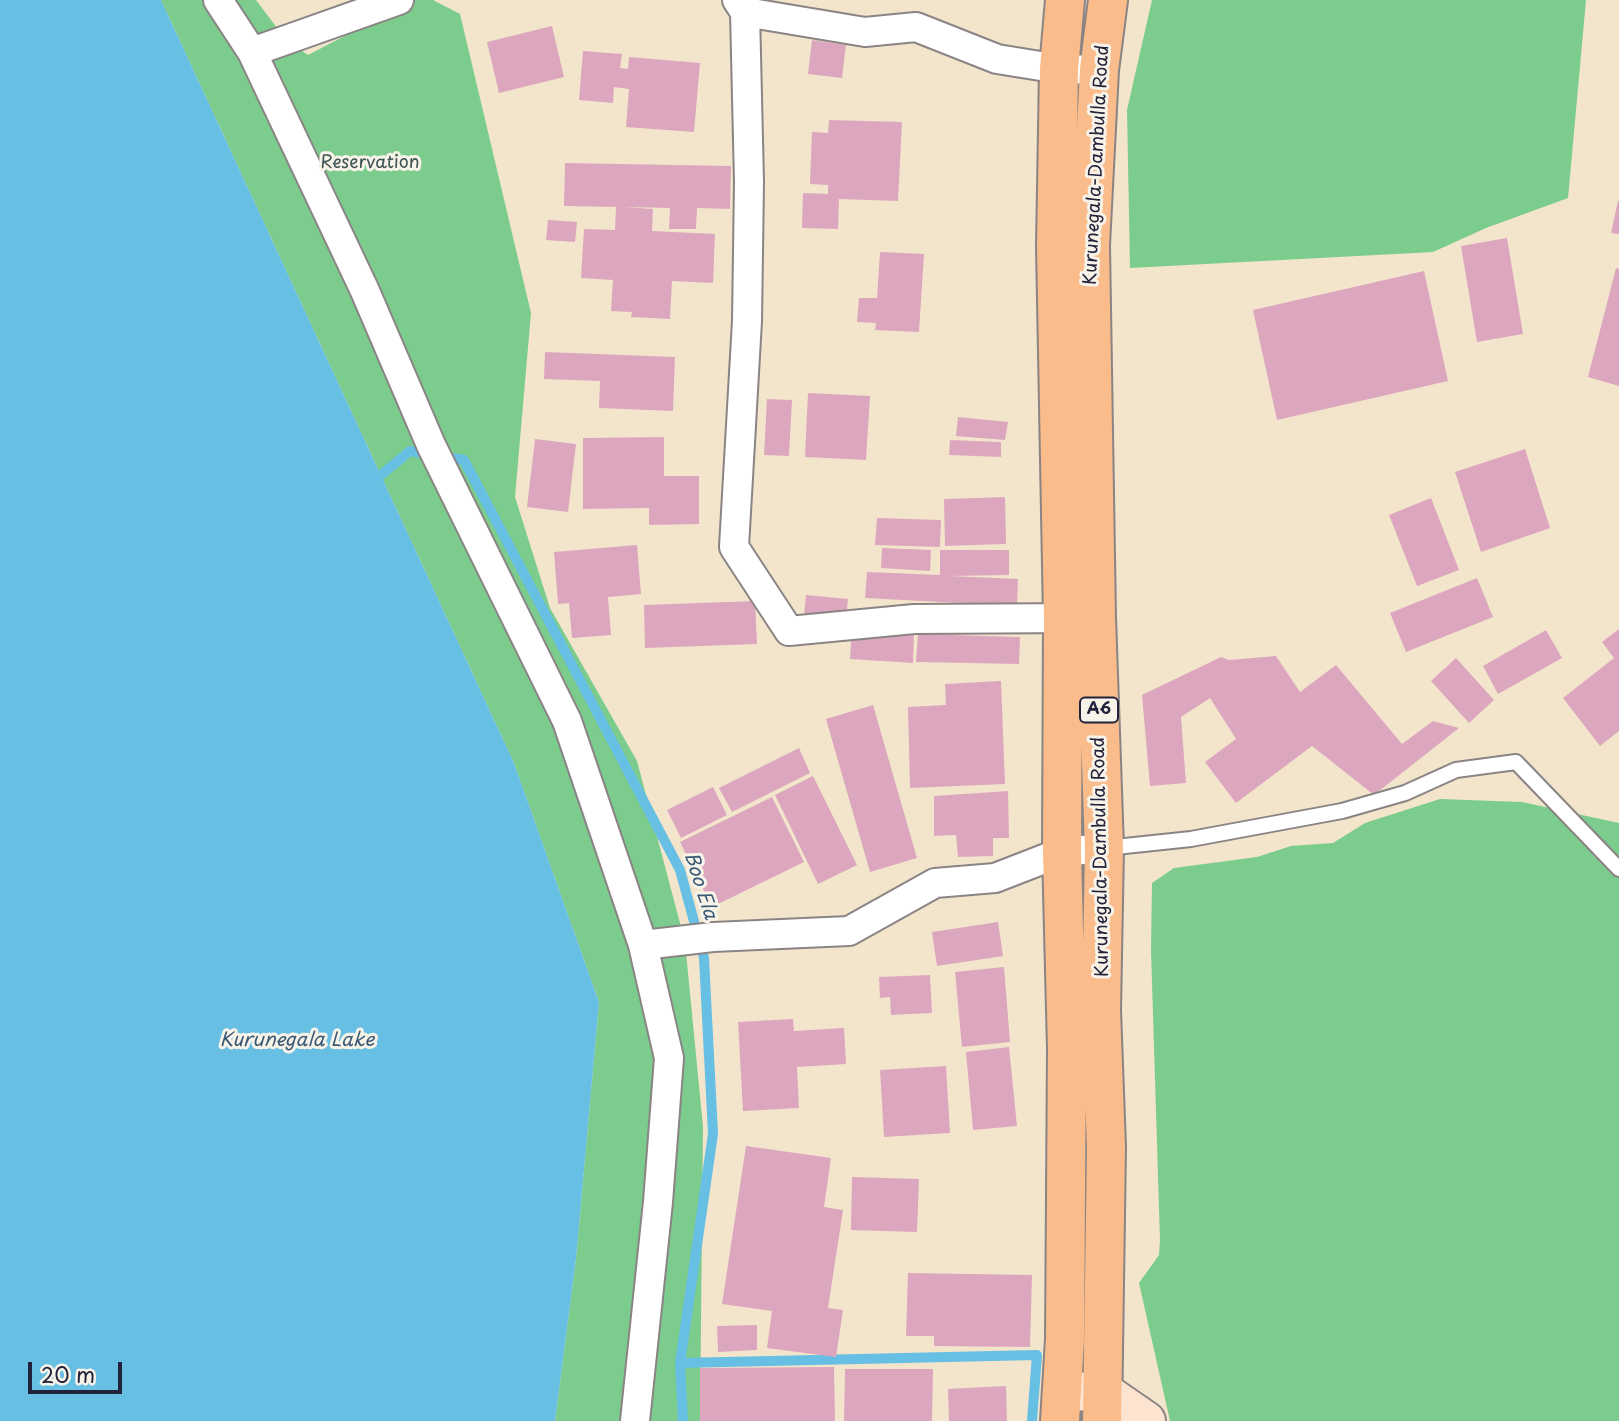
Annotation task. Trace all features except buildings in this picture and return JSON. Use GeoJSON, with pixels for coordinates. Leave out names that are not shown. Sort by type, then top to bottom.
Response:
{"type":"FeatureCollection","features":[{"type":"Feature","properties":{"kind":"highway","name":"Kurunegala-Dambulla Road"},"geometry":{"type":"LineString","coordinates":[[1065,0],[1059,69],[1056,247],[1080,618],[1104,848],[1101,1010],[1106,1147],[1103,1407]]}},
{"type":"Feature","properties":{"kind":"highway","name":"Kurunegala-Dambulla Road"},"geometry":{"type":"LineString","coordinates":[[1062,1406],[1067,1109],[1062,852],[1080,618],[1090,245],[1099,70],[1108,0]]}},
{"type":"Feature","properties":{"kind":"main road"},"geometry":{"type":"LineString","coordinates":[[1062,1406],[1103,1407],[1146,1421]]}},
{"type":"Feature","properties":{"kind":"street"},"geometry":{"type":"LineString","coordinates":[[218,0],[251,52],[365,291],[438,456],[567,721],[643,945],[670,1058],[635,1421]]}},
{"type":"Feature","properties":{"kind":"street"},"geometry":{"type":"LineString","coordinates":[[251,52],[399,0]]}},
{"type":"Feature","properties":{"kind":"street"},"geometry":{"type":"LineString","coordinates":[[1080,618],[915,620],[789,631],[734,547],[747,321],[749,182],[741,6],[865,32],[916,27],[997,59],[1059,69],[1099,70]]}},
{"type":"Feature","properties":{"kind":"street"},"geometry":{"type":"LineString","coordinates":[[643,945],[713,937],[849,931],[934,883],[995,878],[1062,852],[1104,848]]}},
{"type":"Feature","properties":{"kind":"lane"},"geometry":{"type":"LineString","coordinates":[[1104,848],[1191,839],[1342,811],[1405,793],[1456,770],[1516,762],[1619,869]]}},
{"type":"Feature","properties":{"kind":"green space","name":"Reservation"},"geometry":{"type":"Polygon","coordinates":[[[161,0],[256,0],[287,41],[308,55],[414,0],[433,0],[460,14],[531,313],[515,497],[550,608],[637,761],[685,942],[703,1127],[700,1421],[555,1421],[576,1259],[599,1002],[514,763],[161,0]]]}},
{"type":"Feature","properties":{"kind":"green space"},"geometry":{"type":"Polygon","coordinates":[[[1152,0],[1586,0],[1568,198],[1486,228],[1433,252],[1130,268],[1127,110],[1152,0]]]}},
{"type":"Feature","properties":{"kind":"green space"},"geometry":{"type":"Polygon","coordinates":[[[1440,799],[1522,802],[1619,823],[1619,1421],[1170,1421],[1139,1283],[1159,1255],[1160,1240],[1151,951],[1152,883],[1174,868],[1257,857],[1291,846],[1333,843],[1365,823],[1440,799]]]}},
{"type":"Feature","properties":{"kind":"water","name":"Kurunegala Lake"},"geometry":{"type":"Polygon","coordinates":[[[0,0],[161,0],[514,763],[599,1002],[576,1259],[555,1421],[0,1421],[0,0]]]}},
{"type":"Feature","properties":{"kind":"waterway","name":"Boo Ela"},"geometry":{"type":"LineString","coordinates":[[381,475],[410,451],[464,460],[680,870],[704,958],[713,1134],[680,1363],[683,1421]]}},
{"type":"Feature","properties":{"kind":"waterway"},"geometry":{"type":"LineString","coordinates":[[680,1363],[1037,1355],[1032,1421]]}}]}
